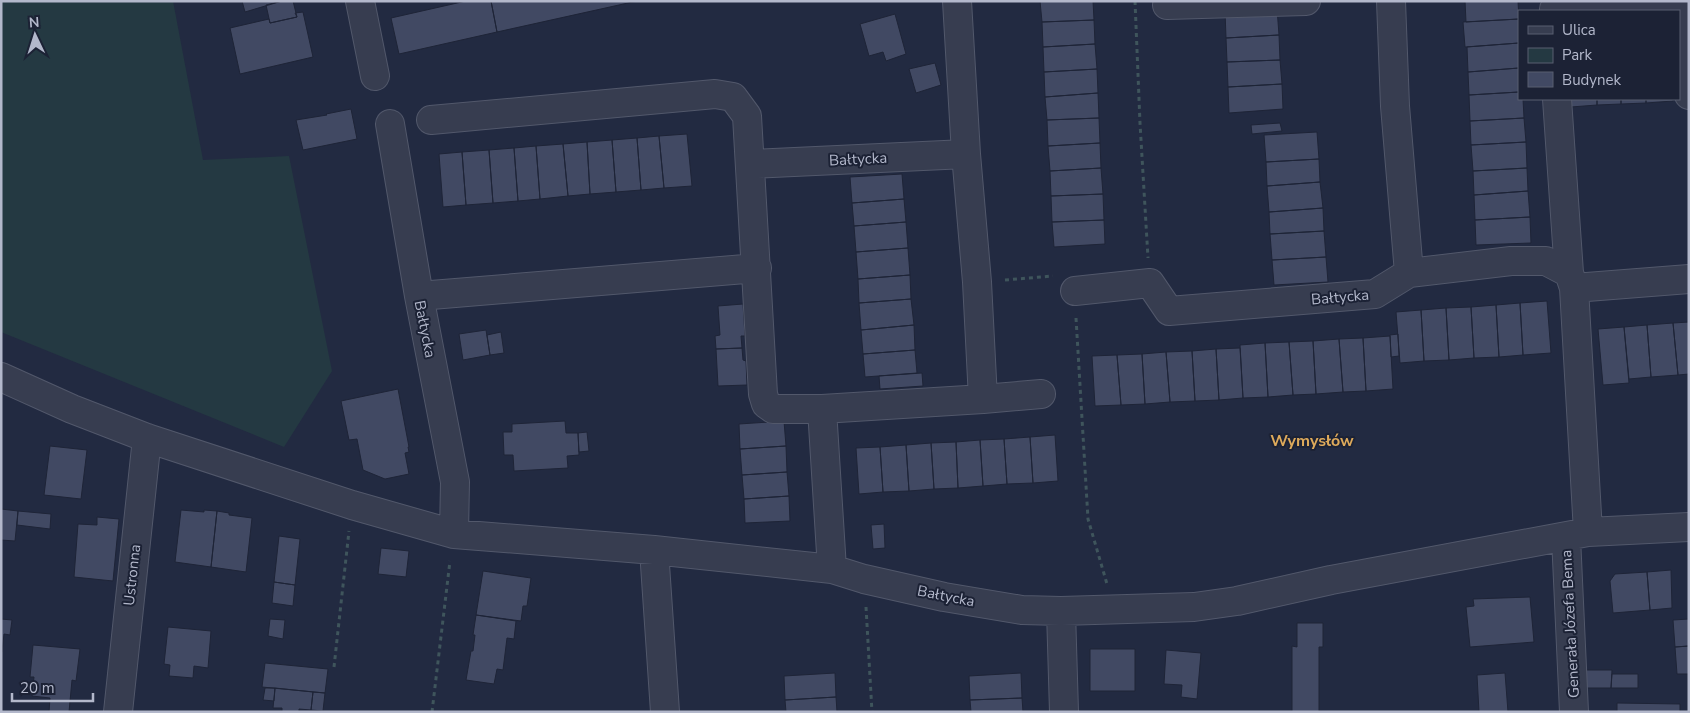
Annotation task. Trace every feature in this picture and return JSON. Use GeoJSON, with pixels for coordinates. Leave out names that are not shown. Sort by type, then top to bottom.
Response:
{"type":"FeatureCollection","features":[{"type":"Feature","properties":{"kind":"street"},"geometry":{"type":"LineString","coordinates":[[360,1],[375,76]]}},
{"type":"Feature","properties":{"kind":"street"},"geometry":{"type":"LineString","coordinates":[[957,1],[966,154],[977,282],[982,398]]}},
{"type":"Feature","properties":{"kind":"street"},"geometry":{"type":"LineString","coordinates":[[1162,2],[1306,1]]}},
{"type":"Feature","properties":{"kind":"street"},"geometry":{"type":"LineString","coordinates":[[1391,1],[1395,106],[1409,273]]}},
{"type":"Feature","properties":{"kind":"street"},"geometry":{"type":"LineString","coordinates":[[1554,10],[1683,2],[1688,84]]}},
{"type":"Feature","properties":{"kind":"street"},"geometry":{"type":"LineString","coordinates":[[431,120],[715,94],[733,97],[747,116],[763,394],[766,404],[773,409],[822,409],[1041,394]]}},
{"type":"Feature","properties":{"kind":"street","name":"Generała Józefa Bema"},"geometry":{"type":"LineString","coordinates":[[1557,100],[1571,280],[1577,535],[1574,712]]}},
{"type":"Feature","properties":{"kind":"street","name":"Bałtycka"},"geometry":{"type":"LineString","coordinates":[[390,124],[419,296],[455,482],[454,534]]}},
{"type":"Feature","properties":{"kind":"street","name":"Bałtycka"},"geometry":{"type":"LineString","coordinates":[[751,164],[966,154]]}},
{"type":"Feature","properties":{"kind":"street","name":"Bałtycka"},"geometry":{"type":"LineString","coordinates":[[1075,291],[1150,283],[1169,311],[1375,294],[1409,273],[1511,261],[1546,261],[1571,280]]}},
{"type":"Feature","properties":{"kind":"street"},"geometry":{"type":"LineString","coordinates":[[419,296],[757,268]]}},
{"type":"Feature","properties":{"kind":"street"},"geometry":{"type":"LineString","coordinates":[[1571,280],[1689,279]]}},
{"type":"Feature","properties":{"kind":"street","name":"Bałtycka"},"geometry":{"type":"LineString","coordinates":[[1,377],[72,409],[146,438],[352,505],[454,534],[654,550],[832,569],[864,579],[944,597],[1022,610],[1061,611],[1194,607],[1237,601],[1331,580],[1577,535],[1689,527]]}},
{"type":"Feature","properties":{"kind":"street"},"geometry":{"type":"LineString","coordinates":[[822,409],[832,569]]}},
{"type":"Feature","properties":{"kind":"street","name":"Ustronna"},"geometry":{"type":"LineString","coordinates":[[118,712],[146,438]]}},
{"type":"Feature","properties":{"kind":"street"},"geometry":{"type":"LineString","coordinates":[[654,550],[665,712]]}},
{"type":"Feature","properties":{"kind":"street"},"geometry":{"type":"LineString","coordinates":[[1061,611],[1064,712]]}},
{"type":"Feature","properties":{"kind":"path"},"geometry":{"type":"LineString","coordinates":[[1135,1],[1148,249]]}},
{"type":"Feature","properties":{"kind":"path"},"geometry":{"type":"LineString","coordinates":[[977,282],[1073,274],[1088,519],[1114,609]]}},
{"type":"Feature","properties":{"kind":"path"},"geometry":{"type":"LineString","coordinates":[[334,666],[352,505]]}},
{"type":"Feature","properties":{"kind":"path"},"geometry":{"type":"LineString","coordinates":[[432,712],[454,534]]}},
{"type":"Feature","properties":{"kind":"path"},"geometry":{"type":"LineString","coordinates":[[864,579],[872,712]]}},
{"type":"Feature","properties":{"kind":"green space"},"geometry":{"type":"Polygon","coordinates":[[[1,1],[173,1],[203,160],[289,156],[332,371],[284,447],[1,332],[1,1]]]}},
{"type":"Feature","properties":{"kind":"building"},"geometry":{"type":"Polygon","coordinates":[[[242,1],[282,1],[245,12],[242,1]]]}},
{"type":"Feature","properties":{"kind":"building"},"geometry":{"type":"Polygon","coordinates":[[[282,1],[293,1],[297,17],[270,23],[266,5],[282,1]]]}},
{"type":"Feature","properties":{"kind":"building"},"geometry":{"type":"Polygon","coordinates":[[[466,1],[491,1],[497,32],[399,54],[391,18],[466,1]]]}},
{"type":"Feature","properties":{"kind":"building"},"geometry":{"type":"Polygon","coordinates":[[[491,1],[637,1],[497,32],[491,1]]]}},
{"type":"Feature","properties":{"kind":"building"},"geometry":{"type":"Polygon","coordinates":[[[1040,1],[1093,1],[1094,20],[1042,22],[1040,1]]]}},
{"type":"Feature","properties":{"kind":"building"},"geometry":{"type":"Polygon","coordinates":[[[1465,1],[1518,1],[1518,19],[1466,22],[1465,1]]]}},
{"type":"Feature","properties":{"kind":"building"},"geometry":{"type":"Polygon","coordinates":[[[1277,8],[1279,35],[1226,38],[1225,11],[1277,8]]]}},
{"type":"Feature","properties":{"kind":"building"},"geometry":{"type":"Polygon","coordinates":[[[303,12],[313,57],[240,74],[230,28],[269,19],[270,23],[297,17],[295,13],[303,12]]]}},
{"type":"Feature","properties":{"kind":"building"},"geometry":{"type":"Polygon","coordinates":[[[895,14],[906,54],[886,61],[883,52],[869,56],[860,24],[895,14]]]}},
{"type":"Feature","properties":{"kind":"building"},"geometry":{"type":"Polygon","coordinates":[[[1518,19],[1518,43],[1465,47],[1463,22],[1518,19]]]}},
{"type":"Feature","properties":{"kind":"building"},"geometry":{"type":"Polygon","coordinates":[[[1094,20],[1095,44],[1043,47],[1042,22],[1094,20]]]}},
{"type":"Feature","properties":{"kind":"building"},"geometry":{"type":"Polygon","coordinates":[[[1279,35],[1280,60],[1227,62],[1226,38],[1279,35]]]}},
{"type":"Feature","properties":{"kind":"building"},"geometry":{"type":"Polygon","coordinates":[[[1518,43],[1518,68],[1468,72],[1467,47],[1518,43]]]}},
{"type":"Feature","properties":{"kind":"building"},"geometry":{"type":"Polygon","coordinates":[[[1095,44],[1097,69],[1044,72],[1043,47],[1095,44]]]}},
{"type":"Feature","properties":{"kind":"building"},"geometry":{"type":"Polygon","coordinates":[[[1280,60],[1282,84],[1228,87],[1227,62],[1280,60]]]}},
{"type":"Feature","properties":{"kind":"building"},"geometry":{"type":"Polygon","coordinates":[[[935,63],[941,85],[916,93],[909,69],[935,63]]]}},
{"type":"Feature","properties":{"kind":"building"},"geometry":{"type":"Polygon","coordinates":[[[1518,68],[1518,92],[1469,95],[1468,72],[1518,68]]]}},
{"type":"Feature","properties":{"kind":"building"},"geometry":{"type":"Polygon","coordinates":[[[1097,69],[1098,93],[1045,97],[1044,72],[1097,69]]]}},
{"type":"Feature","properties":{"kind":"building"},"geometry":{"type":"Polygon","coordinates":[[[1282,84],[1283,109],[1229,113],[1228,87],[1282,84]]]}},
{"type":"Feature","properties":{"kind":"building"},"geometry":{"type":"Polygon","coordinates":[[[1518,92],[1518,100],[1523,100],[1524,118],[1470,121],[1469,95],[1518,92]]]}},
{"type":"Feature","properties":{"kind":"building"},"geometry":{"type":"Polygon","coordinates":[[[1098,93],[1099,118],[1047,120],[1045,97],[1098,93]]]}},
{"type":"Feature","properties":{"kind":"building"},"geometry":{"type":"Polygon","coordinates":[[[1571,100],[1597,100],[1597,105],[1571,107],[1571,100]]]}},
{"type":"Feature","properties":{"kind":"building"},"geometry":{"type":"Polygon","coordinates":[[[1597,100],[1621,100],[1621,104],[1597,105],[1597,100]]]}},
{"type":"Feature","properties":{"kind":"building"},"geometry":{"type":"Polygon","coordinates":[[[1621,100],[1646,100],[1646,103],[1621,104],[1621,100]]]}},
{"type":"Feature","properties":{"kind":"building"},"geometry":{"type":"Polygon","coordinates":[[[1646,100],[1673,100],[1673,101],[1646,103],[1646,100]]]}},
{"type":"Feature","properties":{"kind":"building"},"geometry":{"type":"Polygon","coordinates":[[[351,109],[357,139],[303,150],[296,120],[351,109]]]}},
{"type":"Feature","properties":{"kind":"building"},"geometry":{"type":"Polygon","coordinates":[[[1099,118],[1100,143],[1048,146],[1047,120],[1099,118]]]}},
{"type":"Feature","properties":{"kind":"building"},"geometry":{"type":"Polygon","coordinates":[[[1524,118],[1526,142],[1471,145],[1470,121],[1524,118]]]}},
{"type":"Feature","properties":{"kind":"building"},"geometry":{"type":"Polygon","coordinates":[[[1280,123],[1282,131],[1252,134],[1251,125],[1280,123]]]}},
{"type":"Feature","properties":{"kind":"building"},"geometry":{"type":"Polygon","coordinates":[[[1317,132],[1319,159],[1266,162],[1264,135],[1317,132]]]}},
{"type":"Feature","properties":{"kind":"building"},"geometry":{"type":"Polygon","coordinates":[[[687,134],[692,186],[664,188],[659,136],[687,134]]]}},
{"type":"Feature","properties":{"kind":"building"},"geometry":{"type":"Polygon","coordinates":[[[659,136],[664,188],[641,190],[637,138],[659,136]]]}},
{"type":"Feature","properties":{"kind":"building"},"geometry":{"type":"Polygon","coordinates":[[[637,138],[641,190],[616,192],[612,140],[637,138]]]}},
{"type":"Feature","properties":{"kind":"building"},"geometry":{"type":"Polygon","coordinates":[[[612,140],[616,192],[590,194],[587,142],[612,140]]]}},
{"type":"Feature","properties":{"kind":"building"},"geometry":{"type":"Polygon","coordinates":[[[587,142],[590,194],[568,196],[563,144],[587,142]]]}},
{"type":"Feature","properties":{"kind":"building"},"geometry":{"type":"Polygon","coordinates":[[[1526,142],[1527,168],[1473,171],[1471,145],[1526,142]]]}},
{"type":"Feature","properties":{"kind":"building"},"geometry":{"type":"Polygon","coordinates":[[[1100,143],[1101,168],[1050,171],[1048,146],[1100,143]]]}},
{"type":"Feature","properties":{"kind":"building"},"geometry":{"type":"Polygon","coordinates":[[[563,144],[568,196],[540,199],[536,146],[563,144]]]}},
{"type":"Feature","properties":{"kind":"building"},"geometry":{"type":"Polygon","coordinates":[[[536,146],[540,199],[518,201],[514,148],[536,146]]]}},
{"type":"Feature","properties":{"kind":"building"},"geometry":{"type":"Polygon","coordinates":[[[514,148],[518,201],[493,203],[489,150],[514,148]]]}},
{"type":"Feature","properties":{"kind":"building"},"geometry":{"type":"Polygon","coordinates":[[[489,150],[493,203],[466,205],[462,152],[489,150]]]}},
{"type":"Feature","properties":{"kind":"building"},"geometry":{"type":"Polygon","coordinates":[[[462,152],[466,205],[443,207],[439,154],[462,152]]]}},
{"type":"Feature","properties":{"kind":"building"},"geometry":{"type":"Polygon","coordinates":[[[1319,159],[1320,182],[1267,186],[1266,162],[1319,159]]]}},
{"type":"Feature","properties":{"kind":"building"},"geometry":{"type":"Polygon","coordinates":[[[1101,168],[1103,194],[1051,196],[1050,171],[1101,168]]]}},
{"type":"Feature","properties":{"kind":"building"},"geometry":{"type":"Polygon","coordinates":[[[1527,168],[1528,191],[1474,195],[1473,171],[1527,168]]]}},
{"type":"Feature","properties":{"kind":"building"},"geometry":{"type":"Polygon","coordinates":[[[902,174],[904,199],[852,203],[850,177],[902,174]]]}},
{"type":"Feature","properties":{"kind":"building"},"geometry":{"type":"Polygon","coordinates":[[[1320,182],[1323,208],[1269,212],[1267,186],[1320,182]]]}},
{"type":"Feature","properties":{"kind":"building"},"geometry":{"type":"Polygon","coordinates":[[[1528,191],[1530,217],[1475,220],[1474,195],[1528,191]]]}},
{"type":"Feature","properties":{"kind":"building"},"geometry":{"type":"Polygon","coordinates":[[[1103,194],[1104,220],[1052,222],[1051,196],[1103,194]]]}},
{"type":"Feature","properties":{"kind":"building"},"geometry":{"type":"Polygon","coordinates":[[[904,199],[906,222],[854,226],[852,203],[904,199]]]}},
{"type":"Feature","properties":{"kind":"building"},"geometry":{"type":"Polygon","coordinates":[[[1323,208],[1324,231],[1270,234],[1269,212],[1323,208]]]}},
{"type":"Feature","properties":{"kind":"building"},"geometry":{"type":"Polygon","coordinates":[[[1530,217],[1531,243],[1476,245],[1475,220],[1530,217]]]}},
{"type":"Feature","properties":{"kind":"building"},"geometry":{"type":"Polygon","coordinates":[[[1104,220],[1105,244],[1054,247],[1052,222],[1104,220]]]}},
{"type":"Feature","properties":{"kind":"building"},"geometry":{"type":"Polygon","coordinates":[[[906,222],[908,248],[856,252],[854,226],[906,222]]]}},
{"type":"Feature","properties":{"kind":"building"},"geometry":{"type":"Polygon","coordinates":[[[1324,231],[1326,257],[1272,260],[1270,234],[1324,231]]]}},
{"type":"Feature","properties":{"kind":"building"},"geometry":{"type":"Polygon","coordinates":[[[908,248],[910,275],[858,279],[856,252],[908,248]]]}},
{"type":"Feature","properties":{"kind":"building"},"geometry":{"type":"Polygon","coordinates":[[[1326,257],[1328,282],[1274,285],[1272,260],[1326,257]]]}},
{"type":"Feature","properties":{"kind":"building"},"geometry":{"type":"Polygon","coordinates":[[[910,275],[911,299],[859,303],[858,279],[910,275]]]}},
{"type":"Feature","properties":{"kind":"building"},"geometry":{"type":"Polygon","coordinates":[[[911,299],[914,325],[861,330],[859,303],[911,299]]]}},
{"type":"Feature","properties":{"kind":"building"},"geometry":{"type":"Polygon","coordinates":[[[1547,301],[1551,353],[1523,355],[1520,303],[1547,301]]]}},
{"type":"Feature","properties":{"kind":"building"},"geometry":{"type":"Polygon","coordinates":[[[1520,303],[1523,355],[1499,357],[1496,305],[1520,303]]]}},
{"type":"Feature","properties":{"kind":"building"},"geometry":{"type":"Polygon","coordinates":[[[743,304],[745,336],[741,336],[742,348],[716,349],[715,336],[720,335],[718,306],[743,304]]]}},
{"type":"Feature","properties":{"kind":"building"},"geometry":{"type":"Polygon","coordinates":[[[1496,305],[1499,357],[1474,358],[1471,307],[1496,305]]]}},
{"type":"Feature","properties":{"kind":"building"},"geometry":{"type":"Polygon","coordinates":[[[1471,307],[1474,358],[1449,360],[1446,308],[1471,307]]]}},
{"type":"Feature","properties":{"kind":"building"},"geometry":{"type":"Polygon","coordinates":[[[1446,308],[1449,360],[1424,361],[1421,310],[1446,308]]]}},
{"type":"Feature","properties":{"kind":"building"},"geometry":{"type":"Polygon","coordinates":[[[1421,310],[1424,361],[1400,363],[1396,312],[1421,310]]]}},
{"type":"Feature","properties":{"kind":"building"},"geometry":{"type":"Polygon","coordinates":[[[1689,322],[1689,374],[1678,375],[1673,323],[1689,322]]]}},
{"type":"Feature","properties":{"kind":"building"},"geometry":{"type":"Polygon","coordinates":[[[1673,323],[1678,375],[1651,377],[1647,325],[1673,323]]]}},
{"type":"Feature","properties":{"kind":"building"},"geometry":{"type":"Polygon","coordinates":[[[914,325],[915,350],[863,354],[861,330],[914,325]]]}},
{"type":"Feature","properties":{"kind":"building"},"geometry":{"type":"Polygon","coordinates":[[[1647,325],[1651,377],[1629,379],[1624,327],[1647,325]]]}},
{"type":"Feature","properties":{"kind":"building"},"geometry":{"type":"Polygon","coordinates":[[[1624,327],[1629,383],[1603,385],[1598,329],[1624,327]]]}},
{"type":"Feature","properties":{"kind":"building"},"geometry":{"type":"Polygon","coordinates":[[[486,330],[490,355],[463,360],[459,334],[486,330]]]}},
{"type":"Feature","properties":{"kind":"building"},"geometry":{"type":"Polygon","coordinates":[[[501,332],[504,353],[490,355],[487,335],[501,332]]]}},
{"type":"Feature","properties":{"kind":"building"},"geometry":{"type":"Polygon","coordinates":[[[1398,334],[1399,356],[1391,357],[1390,335],[1398,334]]]}},
{"type":"Feature","properties":{"kind":"building"},"geometry":{"type":"Polygon","coordinates":[[[1390,336],[1393,389],[1366,391],[1363,338],[1390,336]]]}},
{"type":"Feature","properties":{"kind":"building"},"geometry":{"type":"Polygon","coordinates":[[[1363,338],[1366,391],[1343,392],[1339,339],[1363,338]]]}},
{"type":"Feature","properties":{"kind":"building"},"geometry":{"type":"Polygon","coordinates":[[[1339,339],[1343,392],[1316,394],[1313,341],[1339,339]]]}},
{"type":"Feature","properties":{"kind":"building"},"geometry":{"type":"Polygon","coordinates":[[[1313,341],[1316,394],[1293,395],[1289,342],[1313,341]]]}},
{"type":"Feature","properties":{"kind":"building"},"geometry":{"type":"Polygon","coordinates":[[[1289,342],[1293,395],[1268,397],[1265,343],[1289,342]]]}},
{"type":"Feature","properties":{"kind":"building"},"geometry":{"type":"Polygon","coordinates":[[[1265,343],[1268,397],[1243,398],[1240,345],[1265,343]]]}},
{"type":"Feature","properties":{"kind":"building"},"geometry":{"type":"Polygon","coordinates":[[[742,348],[743,360],[746,361],[747,385],[718,386],[716,349],[742,348]]]}},
{"type":"Feature","properties":{"kind":"building"},"geometry":{"type":"Polygon","coordinates":[[[1240,348],[1243,398],[1219,400],[1216,349],[1240,348]]]}},
{"type":"Feature","properties":{"kind":"building"},"geometry":{"type":"Polygon","coordinates":[[[1216,349],[1219,400],[1195,401],[1192,351],[1216,349]]]}},
{"type":"Feature","properties":{"kind":"building"},"geometry":{"type":"Polygon","coordinates":[[[915,350],[917,373],[865,377],[863,354],[915,350]]]}},
{"type":"Feature","properties":{"kind":"building"},"geometry":{"type":"Polygon","coordinates":[[[1192,351],[1195,401],[1170,402],[1166,352],[1192,351]]]}},
{"type":"Feature","properties":{"kind":"building"},"geometry":{"type":"Polygon","coordinates":[[[1166,352],[1170,402],[1145,404],[1142,354],[1166,352]]]}},
{"type":"Feature","properties":{"kind":"building"},"geometry":{"type":"Polygon","coordinates":[[[1142,354],[1145,404],[1121,405],[1117,355],[1142,354]]]}},
{"type":"Feature","properties":{"kind":"building"},"geometry":{"type":"Polygon","coordinates":[[[1117,355],[1121,405],[1095,406],[1092,356],[1117,355]]]}},
{"type":"Feature","properties":{"kind":"building"},"geometry":{"type":"Polygon","coordinates":[[[922,373],[923,386],[880,389],[879,376],[922,373]]]}},
{"type":"Feature","properties":{"kind":"building"},"geometry":{"type":"Polygon","coordinates":[[[398,389],[409,447],[409,452],[405,453],[409,474],[385,479],[363,470],[357,439],[349,440],[341,401],[398,389]]]}},
{"type":"Feature","properties":{"kind":"building"},"geometry":{"type":"Polygon","coordinates":[[[565,421],[566,433],[578,433],[579,455],[567,456],[568,468],[514,471],[513,455],[504,455],[503,432],[512,432],[512,424],[565,421]]]}},
{"type":"Feature","properties":{"kind":"building"},"geometry":{"type":"Polygon","coordinates":[[[784,421],[786,446],[740,449],[739,424],[784,421]]]}},
{"type":"Feature","properties":{"kind":"building"},"geometry":{"type":"Polygon","coordinates":[[[587,432],[589,451],[579,452],[578,433],[587,432]]]}},
{"type":"Feature","properties":{"kind":"building"},"geometry":{"type":"Polygon","coordinates":[[[1055,435],[1058,481],[1033,483],[1030,437],[1055,435]]]}},
{"type":"Feature","properties":{"kind":"building"},"geometry":{"type":"Polygon","coordinates":[[[1030,437],[1033,483],[1007,484],[1004,439],[1030,437]]]}},
{"type":"Feature","properties":{"kind":"building"},"geometry":{"type":"Polygon","coordinates":[[[1004,439],[1007,484],[983,486],[980,440],[1004,439]]]}},
{"type":"Feature","properties":{"kind":"building"},"geometry":{"type":"Polygon","coordinates":[[[980,440],[983,486],[958,488],[956,442],[980,440]]]}},
{"type":"Feature","properties":{"kind":"building"},"geometry":{"type":"Polygon","coordinates":[[[956,442],[958,488],[934,489],[931,443],[956,442]]]}},
{"type":"Feature","properties":{"kind":"building"},"geometry":{"type":"Polygon","coordinates":[[[931,443],[934,489],[909,491],[906,445],[931,443]]]}},
{"type":"Feature","properties":{"kind":"building"},"geometry":{"type":"Polygon","coordinates":[[[906,445],[909,491],[883,492],[880,447],[906,445]]]}},
{"type":"Feature","properties":{"kind":"building"},"geometry":{"type":"Polygon","coordinates":[[[50,446],[87,450],[81,499],[44,495],[50,446]]]}},
{"type":"Feature","properties":{"kind":"building"},"geometry":{"type":"Polygon","coordinates":[[[786,446],[787,472],[742,475],[740,449],[786,446]]]}},
{"type":"Feature","properties":{"kind":"building"},"geometry":{"type":"Polygon","coordinates":[[[880,447],[883,492],[859,494],[856,448],[880,447]]]}},
{"type":"Feature","properties":{"kind":"building"},"geometry":{"type":"Polygon","coordinates":[[[787,472],[789,496],[744,499],[742,475],[787,472]]]}},
{"type":"Feature","properties":{"kind":"building"},"geometry":{"type":"Polygon","coordinates":[[[789,496],[790,521],[745,523],[744,499],[789,496]]]}},
{"type":"Feature","properties":{"kind":"building"},"geometry":{"type":"Polygon","coordinates":[[[1,509],[18,511],[15,541],[1,540],[1,509]]]}},
{"type":"Feature","properties":{"kind":"building"},"geometry":{"type":"Polygon","coordinates":[[[181,510],[217,511],[211,567],[175,562],[181,510]]]}},
{"type":"Feature","properties":{"kind":"building"},"geometry":{"type":"Polygon","coordinates":[[[18,511],[51,514],[50,529],[17,525],[18,511]]]}},
{"type":"Feature","properties":{"kind":"building"},"geometry":{"type":"Polygon","coordinates":[[[217,511],[229,513],[229,515],[252,518],[246,572],[211,567],[217,511]]]}},
{"type":"Feature","properties":{"kind":"building"},"geometry":{"type":"Polygon","coordinates":[[[97,517],[119,519],[113,581],[74,577],[78,524],[97,525],[97,517]]]}},
{"type":"Feature","properties":{"kind":"building"},"geometry":{"type":"Polygon","coordinates":[[[884,524],[885,548],[873,549],[871,525],[884,524]]]}},
{"type":"Feature","properties":{"kind":"building"},"geometry":{"type":"Polygon","coordinates":[[[279,536],[300,539],[295,585],[274,582],[279,536]]]}},
{"type":"Feature","properties":{"kind":"building"},"geometry":{"type":"Polygon","coordinates":[[[381,548],[409,551],[406,577],[378,574],[381,548]]]}},
{"type":"Feature","properties":{"kind":"building"},"geometry":{"type":"Polygon","coordinates":[[[1671,570],[1672,608],[1650,610],[1647,572],[1671,570]]]}},
{"type":"Feature","properties":{"kind":"building"},"geometry":{"type":"Polygon","coordinates":[[[483,571],[531,578],[527,606],[523,606],[521,621],[476,615],[483,571]]]}},
{"type":"Feature","properties":{"kind":"building"},"geometry":{"type":"Polygon","coordinates":[[[1647,572],[1650,610],[1613,613],[1610,581],[1615,574],[1647,572]]]}},
{"type":"Feature","properties":{"kind":"building"},"geometry":{"type":"Polygon","coordinates":[[[274,582],[295,585],[293,606],[272,603],[274,582]]]}},
{"type":"Feature","properties":{"kind":"building"},"geometry":{"type":"Polygon","coordinates":[[[1530,597],[1534,642],[1470,647],[1466,607],[1474,606],[1473,599],[1530,597]]]}},
{"type":"Feature","properties":{"kind":"building"},"geometry":{"type":"Polygon","coordinates":[[[476,615],[516,621],[514,639],[507,638],[503,670],[497,669],[494,684],[466,680],[471,651],[473,651],[476,615]]]}},
{"type":"Feature","properties":{"kind":"building"},"geometry":{"type":"Polygon","coordinates":[[[1,619],[12,620],[10,635],[4,634],[2,652],[1,619]]]}},
{"type":"Feature","properties":{"kind":"building"},"geometry":{"type":"Polygon","coordinates":[[[270,619],[285,620],[283,639],[268,636],[270,619]]]}},
{"type":"Feature","properties":{"kind":"building"},"geometry":{"type":"Polygon","coordinates":[[[1689,619],[1689,646],[1675,647],[1673,620],[1689,619]]]}},
{"type":"Feature","properties":{"kind":"building"},"geometry":{"type":"Polygon","coordinates":[[[1297,623],[1323,623],[1323,647],[1319,647],[1319,711],[1335,712],[1292,712],[1292,646],[1297,647],[1297,623]]]}},
{"type":"Feature","properties":{"kind":"building"},"geometry":{"type":"Polygon","coordinates":[[[168,627],[211,631],[208,668],[194,666],[193,678],[169,676],[170,665],[164,664],[168,627]]]}},
{"type":"Feature","properties":{"kind":"building"},"geometry":{"type":"Polygon","coordinates":[[[33,645],[80,649],[76,681],[72,680],[69,712],[49,712],[50,698],[32,696],[34,677],[30,677],[33,645]]]}},
{"type":"Feature","properties":{"kind":"building"},"geometry":{"type":"Polygon","coordinates":[[[1689,646],[1689,674],[1677,674],[1675,647],[1689,646]]]}},
{"type":"Feature","properties":{"kind":"building"},"geometry":{"type":"Polygon","coordinates":[[[1090,649],[1135,649],[1135,691],[1090,691],[1090,649]]]}},
{"type":"Feature","properties":{"kind":"building"},"geometry":{"type":"Polygon","coordinates":[[[1166,650],[1201,653],[1197,699],[1181,697],[1182,685],[1164,684],[1166,650]]]}},
{"type":"Feature","properties":{"kind":"building"},"geometry":{"type":"Polygon","coordinates":[[[265,663],[328,669],[325,693],[262,687],[265,663]]]}},
{"type":"Feature","properties":{"kind":"building"},"geometry":{"type":"Polygon","coordinates":[[[1586,670],[1612,670],[1611,688],[1586,688],[1586,670]]]}},
{"type":"Feature","properties":{"kind":"building"},"geometry":{"type":"Polygon","coordinates":[[[835,673],[836,697],[785,700],[784,676],[835,673]]]}},
{"type":"Feature","properties":{"kind":"building"},"geometry":{"type":"Polygon","coordinates":[[[1021,673],[1022,698],[970,700],[969,676],[1021,673]]]}},
{"type":"Feature","properties":{"kind":"building"},"geometry":{"type":"Polygon","coordinates":[[[1505,673],[1508,712],[1479,712],[1477,675],[1505,673]]]}},
{"type":"Feature","properties":{"kind":"building"},"geometry":{"type":"Polygon","coordinates":[[[1612,674],[1638,674],[1638,688],[1611,688],[1612,674]]]}},
{"type":"Feature","properties":{"kind":"building"},"geometry":{"type":"Polygon","coordinates":[[[265,688],[275,688],[274,701],[263,700],[265,688]]]}},
{"type":"Feature","properties":{"kind":"building"},"geometry":{"type":"Polygon","coordinates":[[[275,688],[313,692],[311,710],[299,709],[299,712],[282,712],[282,708],[273,708],[275,688]]]}},
{"type":"Feature","properties":{"kind":"building"},"geometry":{"type":"Polygon","coordinates":[[[313,692],[325,693],[323,711],[311,710],[313,692]]]}},
{"type":"Feature","properties":{"kind":"building"},"geometry":{"type":"Polygon","coordinates":[[[836,697],[837,712],[786,712],[785,700],[836,697]]]}},
{"type":"Feature","properties":{"kind":"building"},"geometry":{"type":"Polygon","coordinates":[[[1022,698],[1023,712],[971,712],[970,700],[1022,698]]]}},
{"type":"Feature","properties":{"kind":"building"},"geometry":{"type":"Polygon","coordinates":[[[1617,703],[1680,704],[1680,712],[1617,712],[1617,703]]]}},
{"type":"Feature","properties":{"kind":"district","name":"Wymysłów"},"geometry":{"type":"Point","coordinates":[1312,440]}}]}
